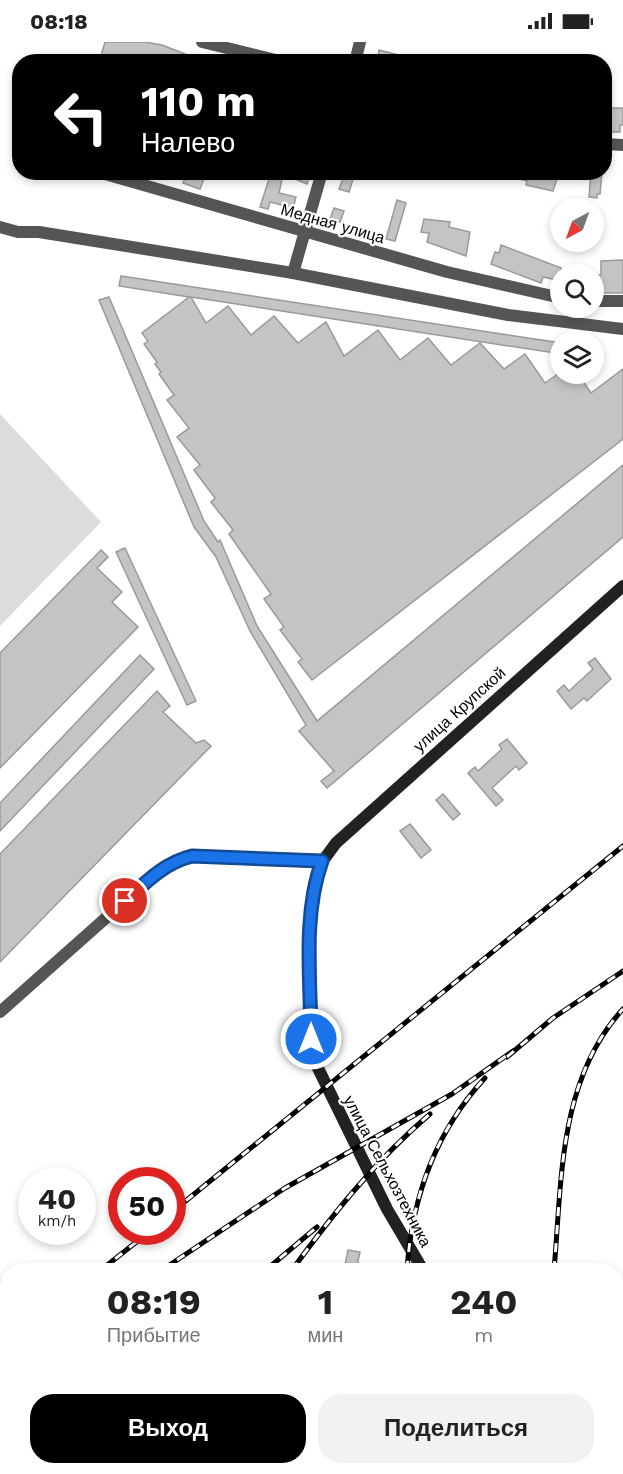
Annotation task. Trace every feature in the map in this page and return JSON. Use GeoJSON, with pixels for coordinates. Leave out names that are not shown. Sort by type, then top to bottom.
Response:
{"type":"FeatureCollection","features":[{"type":"Feature","properties":{"kind":"main road","name":"улица Крупской"},"geometry":{"type":"LineString","coordinates":[[322,861],[336,843],[382,800],[623,586]]}},
{"type":"Feature","properties":{"kind":"main road","name":"улица Сельхозтехника"},"geometry":{"type":"LineString","coordinates":[[322,861],[314,884],[310,929],[311,1039],[315,1062],[325,1088],[387,1209],[419,1263]]}},
{"type":"Feature","properties":{"kind":"street"},"geometry":{"type":"LineString","coordinates":[[202,42],[251,54]]}},
{"type":"Feature","properties":{"kind":"street","name":"Медная улица"},"geometry":{"type":"LineString","coordinates":[[126,180],[447,272],[550,295]]}},
{"type":"Feature","properties":{"kind":"street"},"geometry":{"type":"LineString","coordinates":[[293,273],[320,180]]}},
{"type":"Feature","properties":{"kind":"street"},"geometry":{"type":"LineString","coordinates":[[0,227],[18,232],[39,232],[293,273],[496,313],[623,328]]}},
{"type":"Feature","properties":{"kind":"street"},"geometry":{"type":"LineString","coordinates":[[604,301],[623,301]]}},
{"type":"Feature","properties":{"kind":"street"},"geometry":{"type":"LineString","coordinates":[[0,1012],[160,869],[177,860],[192,856],[322,861]]}},
{"type":"Feature","properties":{"kind":"shaded area"},"geometry":{"type":"Polygon","coordinates":[[[0,414],[101,522],[0,626],[0,414]]]}},
{"type":"Feature","properties":{"kind":"building"},"geometry":{"type":"Polygon","coordinates":[[[105,42],[145,42],[162,45],[185,54],[102,54],[105,42]]]}},
{"type":"Feature","properties":{"kind":"building"},"geometry":{"type":"Polygon","coordinates":[[[379,50],[395,54],[378,54],[379,50]]]}},
{"type":"Feature","properties":{"kind":"building"},"geometry":{"type":"Polygon","coordinates":[[[612,108],[623,108],[623,125],[620,125],[620,132],[612,132],[612,108]]]}},
{"type":"Feature","properties":{"kind":"building"},"geometry":{"type":"Polygon","coordinates":[[[184,180],[203,180],[200,189],[183,183],[184,180]]]}},
{"type":"Feature","properties":{"kind":"building"},"geometry":{"type":"Polygon","coordinates":[[[269,180],[282,180],[279,193],[296,197],[293,208],[270,202],[268,209],[260,207],[269,180]]]}},
{"type":"Feature","properties":{"kind":"building"},"geometry":{"type":"Polygon","coordinates":[[[342,180],[353,180],[349,192],[339,189],[342,180]]]}},
{"type":"Feature","properties":{"kind":"building"},"geometry":{"type":"Polygon","coordinates":[[[523,180],[556,180],[553,191],[526,185],[527,181],[523,180]]]}},
{"type":"Feature","properties":{"kind":"building"},"geometry":{"type":"Polygon","coordinates":[[[590,180],[601,180],[600,194],[597,194],[597,198],[589,197],[590,180]]]}},
{"type":"Feature","properties":{"kind":"building"},"geometry":{"type":"Polygon","coordinates":[[[397,200],[406,203],[395,241],[386,239],[397,200]]]}},
{"type":"Feature","properties":{"kind":"building"},"geometry":{"type":"Polygon","coordinates":[[[334,208],[344,211],[340,222],[330,219],[334,208]]]}},
{"type":"Feature","properties":{"kind":"building"},"geometry":{"type":"Polygon","coordinates":[[[424,219],[450,222],[449,227],[470,232],[466,256],[427,242],[429,233],[421,232],[424,219]]]}},
{"type":"Feature","properties":{"kind":"building"},"geometry":{"type":"Polygon","coordinates":[[[501,245],[551,264],[550,279],[543,277],[541,283],[491,264],[495,252],[499,253],[501,245]]]}},
{"type":"Feature","properties":{"kind":"building"},"geometry":{"type":"Polygon","coordinates":[[[623,260],[623,293],[604,293],[604,264],[601,264],[601,261],[623,260]]]}},
{"type":"Feature","properties":{"kind":"building"},"geometry":{"type":"Polygon","coordinates":[[[121,276],[550,341],[550,352],[191,297],[206,323],[228,306],[251,335],[274,316],[298,343],[326,322],[344,356],[378,330],[400,360],[428,338],[451,365],[480,343],[504,369],[525,354],[545,383],[550,380],[550,384],[585,384],[591,393],[623,369],[623,439],[312,680],[298,662],[302,659],[280,630],[284,627],[264,599],[271,594],[229,534],[233,530],[211,502],[215,498],[194,470],[200,465],[177,437],[189,428],[167,400],[174,395],[159,374],[161,372],[155,364],[157,362],[144,344],[148,341],[142,333],[189,297],[119,286],[121,276]]]}},
{"type":"Feature","properties":{"kind":"building"},"geometry":{"type":"Polygon","coordinates":[[[109,297],[204,521],[218,542],[220,540],[257,626],[317,721],[623,465],[623,537],[327,788],[321,781],[334,771],[299,731],[306,725],[250,631],[216,557],[194,527],[99,300],[109,297]]]}},
{"type":"Feature","properties":{"kind":"building"},"geometry":{"type":"Polygon","coordinates":[[[125,548],[196,701],[187,705],[116,552],[125,548]]]}},
{"type":"Feature","properties":{"kind":"building"},"geometry":{"type":"Polygon","coordinates":[[[101,550],[108,557],[97,568],[122,592],[112,602],[138,627],[0,768],[0,653],[101,550]]]}},
{"type":"Feature","properties":{"kind":"building"},"geometry":{"type":"Polygon","coordinates":[[[140,655],[154,669],[0,831],[0,803],[140,655]]]}},
{"type":"Feature","properties":{"kind":"building"},"geometry":{"type":"Polygon","coordinates":[[[595,658],[611,679],[587,701],[584,698],[571,709],[557,691],[564,685],[569,691],[593,669],[588,663],[595,658]]]}},
{"type":"Feature","properties":{"kind":"building"},"geometry":{"type":"Polygon","coordinates":[[[157,691],[170,706],[163,712],[196,743],[204,740],[211,746],[0,962],[0,854],[157,691]]]}},
{"type":"Feature","properties":{"kind":"building"},"geometry":{"type":"Polygon","coordinates":[[[507,739],[527,763],[519,770],[516,766],[492,788],[503,800],[496,806],[468,773],[475,767],[478,771],[502,749],[499,745],[507,739]]]}},
{"type":"Feature","properties":{"kind":"building"},"geometry":{"type":"Polygon","coordinates":[[[443,794],[460,814],[453,820],[436,800],[443,794]]]}},
{"type":"Feature","properties":{"kind":"building"},"geometry":{"type":"Polygon","coordinates":[[[410,824],[431,850],[421,858],[400,831],[410,824]]]}},
{"type":"Feature","properties":{"kind":"building"},"geometry":{"type":"Polygon","coordinates":[[[348,1250],[360,1252],[358,1263],[345,1263],[348,1250]]]}},
{"type":"Feature","properties":{"kind":"railway"},"geometry":{"type":"LineString","coordinates":[[186,1201],[623,846]]}},
{"type":"Feature","properties":{"kind":"railway"},"geometry":{"type":"LineString","coordinates":[[507,1057],[553,1018],[623,971]]}},
{"type":"Feature","properties":{"kind":"railway"},"geometry":{"type":"LineString","coordinates":[[555,1263],[562,1167],[575,1099],[586,1067],[602,1037],[623,1009]]}},
{"type":"Feature","properties":{"kind":"railway"},"geometry":{"type":"LineString","coordinates":[[172,1263],[285,1188],[452,1094],[513,1051]]}},
{"type":"Feature","properties":{"kind":"railway"},"geometry":{"type":"LineString","coordinates":[[408,1263],[414,1217],[429,1167],[452,1121],[485,1078]]}},
{"type":"Feature","properties":{"kind":"railway"},"geometry":{"type":"LineString","coordinates":[[297,1263],[356,1188],[391,1150],[430,1114]]}},
{"type":"Feature","properties":{"kind":"railway"},"geometry":{"type":"LineString","coordinates":[[274,1263],[317,1227]]}},
{"type":"Feature","properties":{"kind":"railway"},"geometry":{"type":"LineString","coordinates":[[110,1263],[133,1245]]}},
{"type":"Feature","properties":{"kind":"route"},"geometry":{"type":"LineString","coordinates":[[125,901],[160,869],[177,860],[192,856],[322,861],[314,884],[310,929],[311,1039]]}}]}
